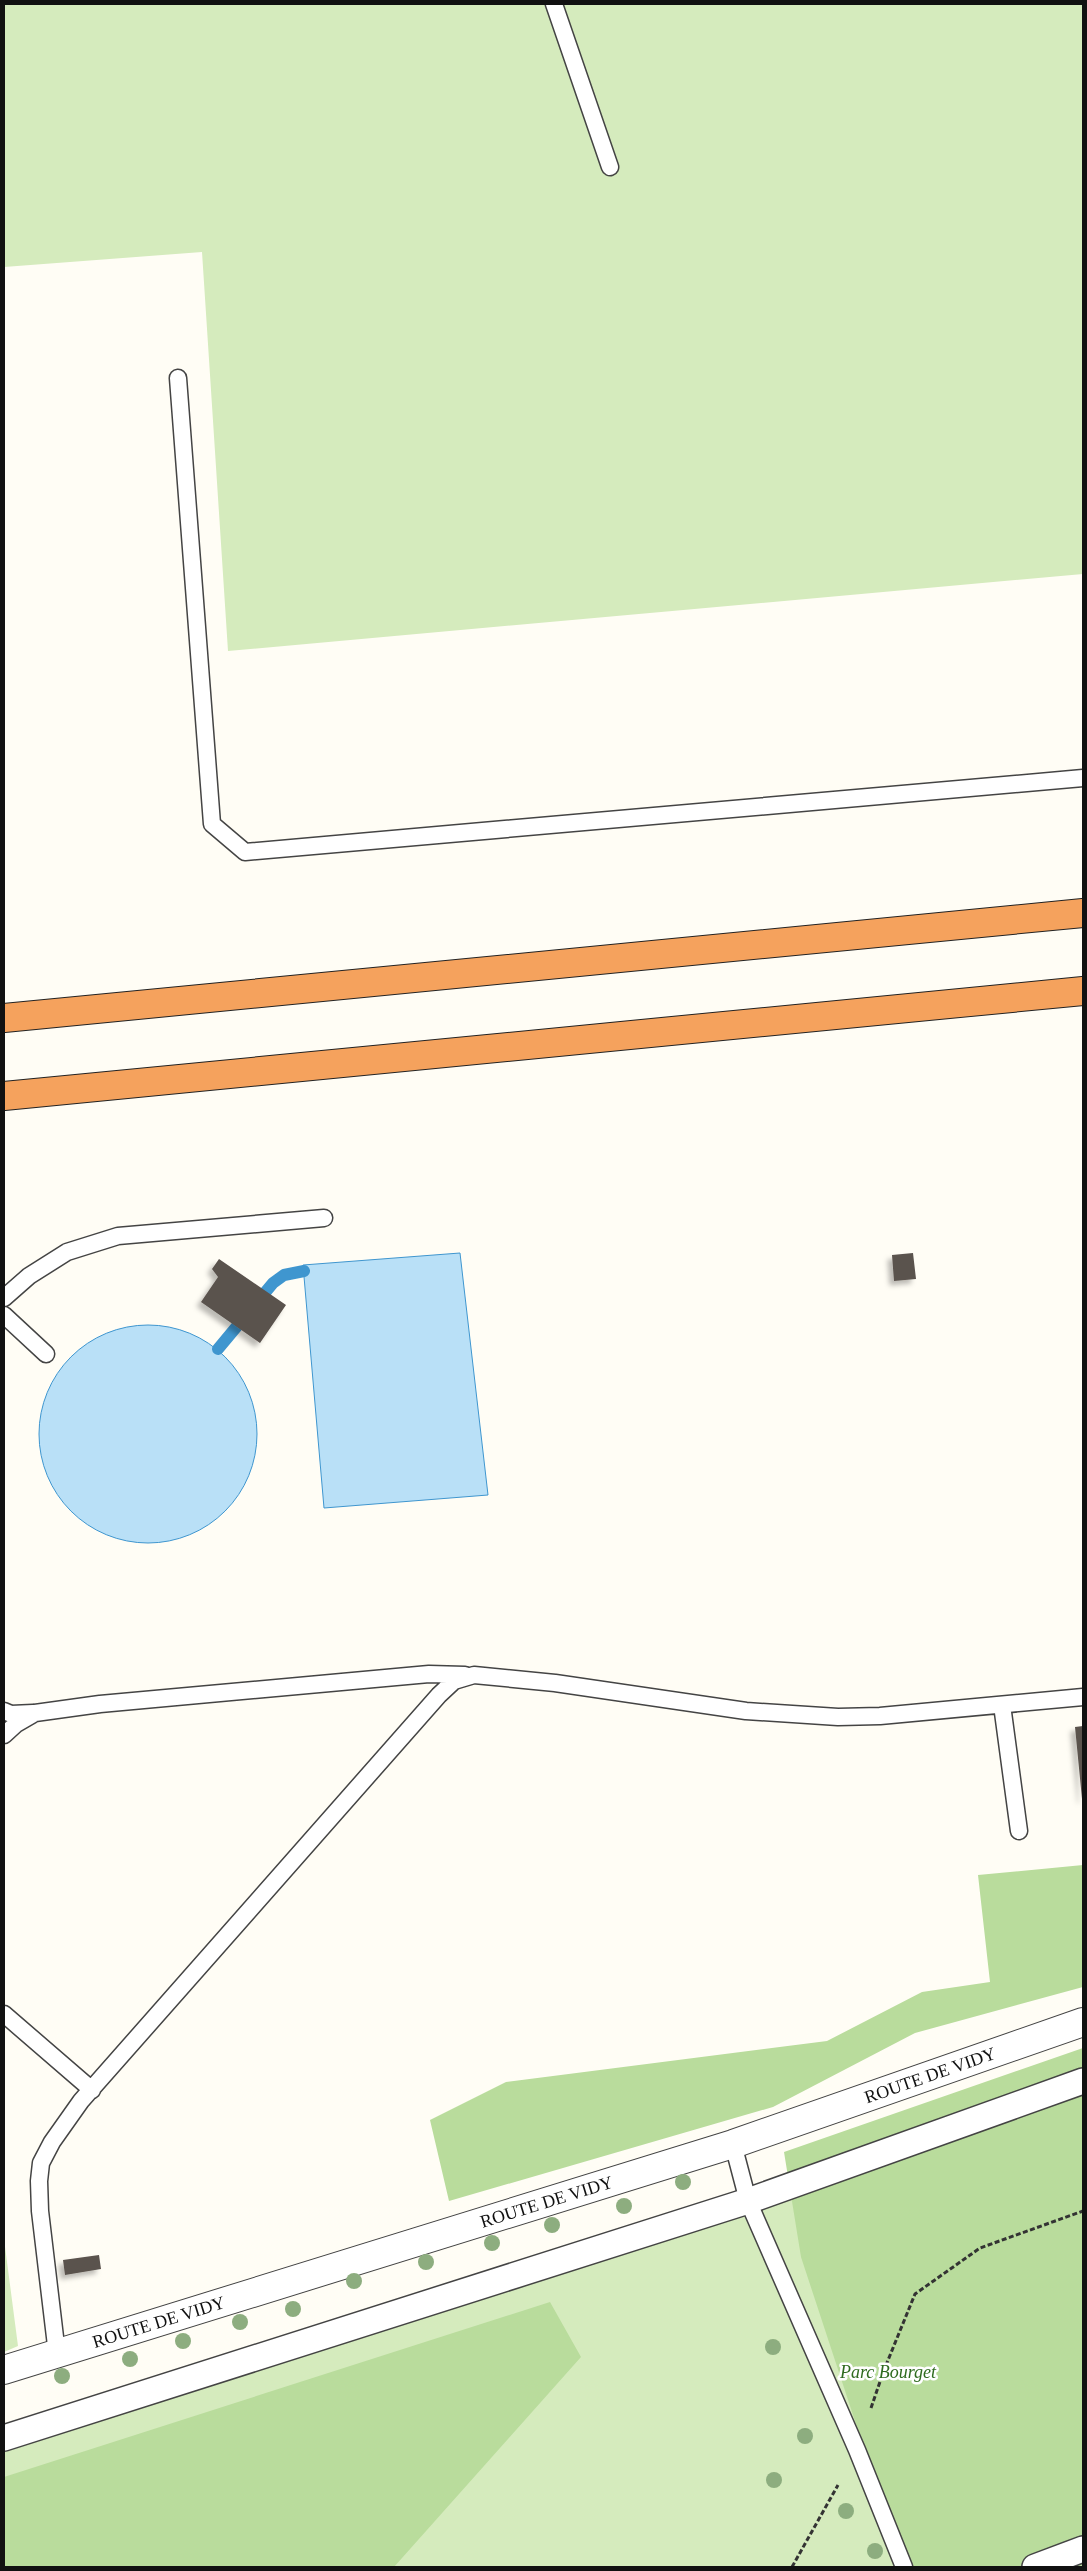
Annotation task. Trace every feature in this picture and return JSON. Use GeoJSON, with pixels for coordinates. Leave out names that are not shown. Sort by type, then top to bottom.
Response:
{"type":"FeatureCollection","features":[{"type":"Feature","properties":{"kind":"highway"},"geometry":{"type":"LineString","coordinates":[[4,1018],[1083,913]]}},
{"type":"Feature","properties":{"kind":"highway"},"geometry":{"type":"LineString","coordinates":[[4,1096],[1083,991]]}},
{"type":"Feature","properties":{"kind":"street","name":"ROUTE DE VIDY"},"geometry":{"type":"LineString","coordinates":[[4,2370],[734,2144],[1083,2022]]}},
{"type":"Feature","properties":{"kind":"street"},"geometry":{"type":"LineString","coordinates":[[4,2438],[748,2201],[1083,2081]]}},
{"type":"Feature","properties":{"kind":"street"},"geometry":{"type":"LineString","coordinates":[[1034,2567],[1083,2548]]}},
{"type":"Feature","properties":{"kind":"lane"},"geometry":{"type":"LineString","coordinates":[[554,4],[610,167]]}},
{"type":"Feature","properties":{"kind":"lane"},"geometry":{"type":"LineString","coordinates":[[178,378],[212,824],[246,852],[1083,778]]}},
{"type":"Feature","properties":{"kind":"lane"},"geometry":{"type":"LineString","coordinates":[[4,1298],[29,1276],[68,1252],[118,1236],[324,1218]]}},
{"type":"Feature","properties":{"kind":"lane"},"geometry":{"type":"LineString","coordinates":[[4,1315],[46,1354]]}},
{"type":"Feature","properties":{"kind":"lane"},"geometry":{"type":"LineString","coordinates":[[4,1710],[11,1714],[35,1713],[100,1704],[429,1674],[555,1683],[746,1711],[829,1716],[880,1716],[1083,1697]]}},
{"type":"Feature","properties":{"kind":"lane"},"geometry":{"type":"LineString","coordinates":[[57,2354],[40,2211],[41,2163],[52,2142],[92,2090],[439,1695],[454,1681],[471,1676]]}},
{"type":"Feature","properties":{"kind":"lane"},"geometry":{"type":"LineString","coordinates":[[1002,1705],[1019,1831]]}},
{"type":"Feature","properties":{"kind":"lane"},"geometry":{"type":"LineString","coordinates":[[4,1735],[16,1724],[35,1713]]}},
{"type":"Feature","properties":{"kind":"lane"},"geometry":{"type":"LineString","coordinates":[[4,2014],[92,2090]]}},
{"type":"Feature","properties":{"kind":"lane"},"geometry":{"type":"LineString","coordinates":[[734,2144],[748,2201],[857,2450],[904,2567]]}},
{"type":"Feature","properties":{"kind":"path"},"geometry":{"type":"LineString","coordinates":[[792,2567],[857,2450],[884,2370],[915,2294],[980,2248],[1083,2211]]}},
{"type":"Feature","properties":{"kind":"green space"},"geometry":{"type":"Polygon","coordinates":[[[4,4],[1083,4],[1083,574],[228,651],[202,252],[4,267],[4,4]]]}},
{"type":"Feature","properties":{"kind":"green space"},"geometry":{"type":"Polygon","coordinates":[[[1083,1865],[1083,1987],[915,2033],[773,2107],[449,2201],[430,2120],[506,2082],[827,2041],[922,1992],[990,1982],[978,1875],[1083,1865]]]}},
{"type":"Feature","properties":{"kind":"green space"},"geometry":{"type":"Polygon","coordinates":[[[1083,2048],[1083,2567],[903,2567],[801,2257],[784,2152],[1083,2048]]]}},
{"type":"Feature","properties":{"kind":"green space","name":"Parc Bourget"},"geometry":{"type":"Polygon","coordinates":[[[1083,2097],[1083,2567],[4,2567],[4,2452],[758,2210],[1083,2097]]]}},
{"type":"Feature","properties":{"kind":"green space"},"geometry":{"type":"Polygon","coordinates":[[[4,2239],[18,2346],[4,2352],[4,2239]]]}},
{"type":"Feature","properties":{"kind":"green space"},"geometry":{"type":"Polygon","coordinates":[[[550,2302],[581,2357],[394,2567],[4,2567],[4,2477],[550,2302]]]}},
{"type":"Feature","properties":{"kind":"water"},"geometry":{"type":"Polygon","coordinates":[[[460,1253],[488,1495],[324,1508],[303,1265],[460,1253]]]}},
{"type":"Feature","properties":{"kind":"water"},"geometry":{"type":"Polygon","coordinates":[[[159,1325],[190,1333],[209,1343],[225,1357],[239,1373],[249,1392],[257,1423],[257,1445],[249,1476],[239,1495],[225,1511],[209,1525],[190,1535],[159,1543],[137,1543],[106,1535],[87,1525],[57,1495],[47,1476],[41,1455],[39,1423],[47,1392],[57,1373],[87,1343],[106,1333],[127,1327],[159,1325]]]}},
{"type":"Feature","properties":{"kind":"building"},"geometry":{"type":"Polygon","coordinates":[[[913,1253],[916,1279],[894,1281],[892,1255],[913,1253]]]}},
{"type":"Feature","properties":{"kind":"building"},"geometry":{"type":"Polygon","coordinates":[[[219,1259],[286,1305],[260,1343],[201,1302],[218,1277],[212,1269],[219,1259]]]}},
{"type":"Feature","properties":{"kind":"building"},"geometry":{"type":"Polygon","coordinates":[[[1083,1726],[1083,1799],[1082,1799],[1075,1727],[1083,1726]]]}},
{"type":"Feature","properties":{"kind":"building"},"geometry":{"type":"Polygon","coordinates":[[[99,2255],[101,2269],[65,2275],[63,2260],[99,2255]]]}},
{"type":"Feature","properties":{"kind":"waterway"},"geometry":{"type":"LineString","coordinates":[[218,1349],[273,1283],[284,1275],[304,1271]]}}]}
